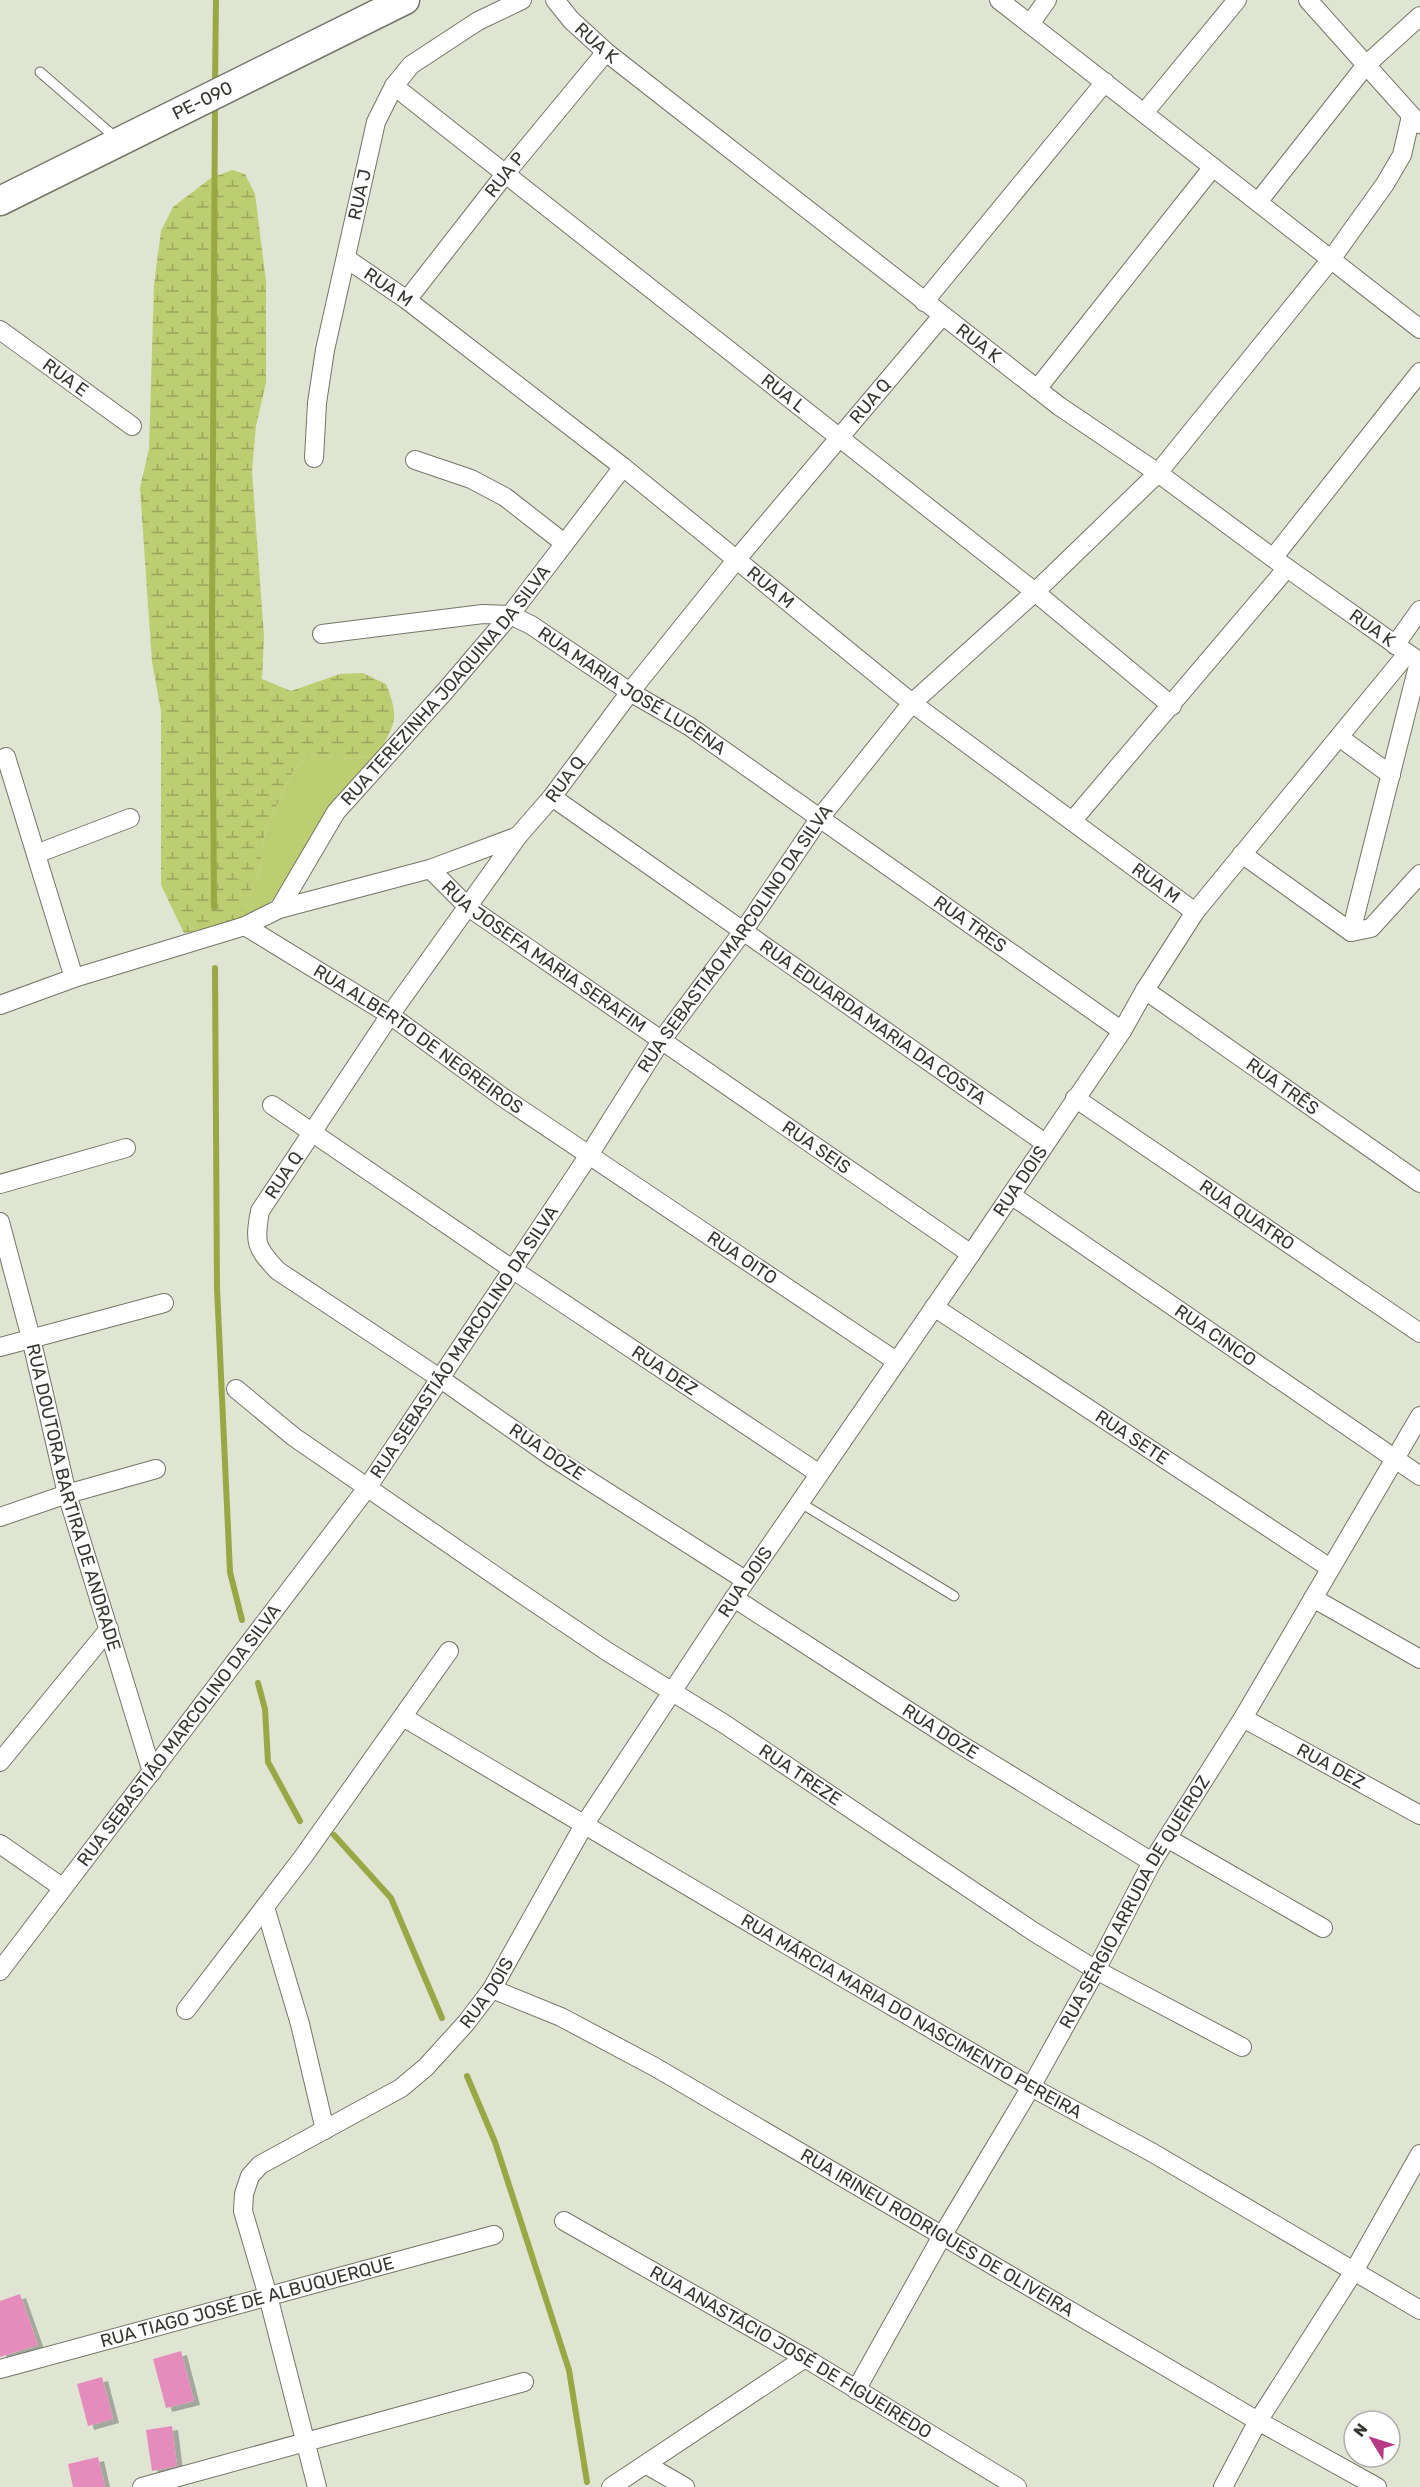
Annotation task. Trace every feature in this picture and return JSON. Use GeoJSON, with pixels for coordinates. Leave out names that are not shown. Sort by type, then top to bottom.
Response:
{"type":"FeatureCollection","features":[{"type":"Feature","properties":{"kind":"main road","name":"PE-090"},"geometry":{"type":"LineString","coordinates":[[0,201],[405,0]]}},
{"type":"Feature","properties":{"kind":"street","name":"RUA J"},"geometry":{"type":"LineString","coordinates":[[314,458],[317,403],[325,350],[376,122],[394,86],[411,65],[478,21],[522,0]]}},
{"type":"Feature","properties":{"kind":"street","name":"RUA K"},"geometry":{"type":"LineString","coordinates":[[555,0],[571,20],[606,52],[1037,389],[1158,473],[1410,656]]}},
{"type":"Feature","properties":{"kind":"street"},"geometry":{"type":"LineString","coordinates":[[999,0],[1420,328]]}},
{"type":"Feature","properties":{"kind":"street"},"geometry":{"type":"LineString","coordinates":[[1030,24],[1047,0]]}},
{"type":"Feature","properties":{"kind":"street"},"geometry":{"type":"LineString","coordinates":[[1144,113],[1238,0]]}},
{"type":"Feature","properties":{"kind":"street"},"geometry":{"type":"LineString","coordinates":[[1308,0],[1416,121]]}},
{"type":"Feature","properties":{"kind":"street"},"geometry":{"type":"LineString","coordinates":[[1258,202],[1366,65],[1420,16]]}},
{"type":"Feature","properties":{"kind":"street","name":"RUA P"},"geometry":{"type":"LineString","coordinates":[[406,300],[506,173],[606,52]]}},
{"type":"Feature","properties":{"kind":"street"},"geometry":{"type":"LineString","coordinates":[[924,302],[1105,82]]}},
{"type":"Feature","properties":{"kind":"street","name":"RUA L"},"geometry":{"type":"LineString","coordinates":[[394,86],[1035,592],[1172,705]]}},
{"type":"Feature","properties":{"kind":"street","name":"RUA SEBASTIÃO MARCOLINO DA SILVA"},"geometry":{"type":"LineString","coordinates":[[0,1971],[367,1488],[589,1155],[662,1041],[744,930],[819,819],[912,703],[1035,592],[1158,473],[1332,258],[1397,165],[1416,121]]}},
{"type":"Feature","properties":{"kind":"street"},"geometry":{"type":"LineString","coordinates":[[1037,389],[1213,167]]}},
{"type":"Feature","properties":{"kind":"street","name":"RUA M"},"geometry":{"type":"LineString","coordinates":[[347,259],[406,300],[623,467],[912,703],[1195,912]]}},
{"type":"Feature","properties":{"kind":"street","name":"RUA Q"},"geometry":{"type":"LineString","coordinates":[[441,1379],[278,1271],[261,1253],[255,1234],[260,1211],[390,1015],[518,836],[552,797],[630,692],[737,559],[942,316]]}},
{"type":"Feature","properties":{"kind":"street","name":"RUA E"},"geometry":{"type":"LineString","coordinates":[[0,330],[132,426]]}},
{"type":"Feature","properties":{"kind":"street"},"geometry":{"type":"LineString","coordinates":[[1073,820],[1172,705],[1280,563],[1420,372]]}},
{"type":"Feature","properties":{"kind":"street"},"geometry":{"type":"LineString","coordinates":[[415,460],[471,479],[505,497],[564,543]]}},
{"type":"Feature","properties":{"kind":"street","name":"RUA TEREZINHA JOAQUINA DA SILVA"},"geometry":{"type":"LineString","coordinates":[[279,909],[336,812],[510,615],[623,467]]}},
{"type":"Feature","properties":{"kind":"street","name":"RUA DOIS"},"geometry":{"type":"LineString","coordinates":[[268,2296],[243,2211],[244,2194],[250,2176],[260,2165],[401,2088],[426,2067],[466,2023],[492,1989],[584,1825],[818,1473],[971,1254],[1122,1031],[1144,990],[1195,912],[1339,737],[1410,656],[1420,610]]}},
{"type":"Feature","properties":{"kind":"street","name":"RUA MARIA JOSÉ LUCENA"},"geometry":{"type":"LineString","coordinates":[[322,633],[460,616],[510,615],[531,625],[630,692],[689,726],[819,819]]}},
{"type":"Feature","properties":{"kind":"street"},"geometry":{"type":"LineString","coordinates":[[1351,932],[1390,775],[1410,656]]}},
{"type":"Feature","properties":{"kind":"street"},"geometry":{"type":"LineString","coordinates":[[1339,737],[1390,775]]}},
{"type":"Feature","properties":{"kind":"street"},"geometry":{"type":"LineString","coordinates":[[6,757],[74,978]]}},
{"type":"Feature","properties":{"kind":"street","name":"RUA EDUARDA MARIA DA COSTA"},"geometry":{"type":"LineString","coordinates":[[552,797],[1045,1143]]}},
{"type":"Feature","properties":{"kind":"street"},"geometry":{"type":"LineString","coordinates":[[36,854],[129,818]]}},
{"type":"Feature","properties":{"kind":"street","name":"RUA TRES"},"geometry":{"type":"LineString","coordinates":[[819,819],[1122,1031]]}},
{"type":"Feature","properties":{"kind":"street"},"geometry":{"type":"LineString","coordinates":[[0,1005],[74,978],[245,926],[279,909],[430,869],[518,836]]}},
{"type":"Feature","properties":{"kind":"street"},"geometry":{"type":"LineString","coordinates":[[1242,854],[1351,932],[1371,928],[1418,882]]}},
{"type":"Feature","properties":{"kind":"street","name":"RUA JOSEFA MARIA SERAFIM"},"geometry":{"type":"LineString","coordinates":[[430,869],[467,906],[662,1041]]}},
{"type":"Feature","properties":{"kind":"street","name":"RUA ALBERTO DE NEGREIROS"},"geometry":{"type":"LineString","coordinates":[[245,926],[390,1015],[501,1096],[589,1155]]}},
{"type":"Feature","properties":{"kind":"street","name":"RUA TRÊS"},"geometry":{"type":"LineString","coordinates":[[1144,990],[1420,1183]]}},
{"type":"Feature","properties":{"kind":"street","name":"RUA SEIS"},"geometry":{"type":"LineString","coordinates":[[662,1041],[971,1254]]}},
{"type":"Feature","properties":{"kind":"street","name":"RUA QUATRO"},"geometry":{"type":"LineString","coordinates":[[1075,1098],[1420,1333]]}},
{"type":"Feature","properties":{"kind":"street","name":"RUA DEZ"},"geometry":{"type":"LineString","coordinates":[[272,1105],[512,1269],[818,1473]]}},
{"type":"Feature","properties":{"kind":"street"},"geometry":{"type":"LineString","coordinates":[[0,1184],[126,1148]]}},
{"type":"Feature","properties":{"kind":"street","name":"RUA OITO"},"geometry":{"type":"LineString","coordinates":[[589,1155],[896,1361]]}},
{"type":"Feature","properties":{"kind":"street","name":"RUA CINCO"},"geometry":{"type":"LineString","coordinates":[[1011,1195],[1420,1476]]}},
{"type":"Feature","properties":{"kind":"street","name":"RUA DOUTORA BARTIRA DE ANDRADE"},"geometry":{"type":"LineString","coordinates":[[0,1222],[67,1494],[152,1772]]}},
{"type":"Feature","properties":{"kind":"street"},"geometry":{"type":"LineString","coordinates":[[0,1347],[164,1303]]}},
{"type":"Feature","properties":{"kind":"street","name":"RUA SETE"},"geometry":{"type":"LineString","coordinates":[[934,1306],[1330,1568]]}},
{"type":"Feature","properties":{"kind":"street","name":"RUA DOZE"},"geometry":{"type":"LineString","coordinates":[[441,1379],[552,1457],[746,1580]]}},
{"type":"Feature","properties":{"kind":"street","name":"RUA TREZE"},"geometry":{"type":"LineString","coordinates":[[236,1389],[294,1437],[598,1646],[726,1725],[972,1891],[1096,1970],[1242,2047]]}},
{"type":"Feature","properties":{"kind":"street","name":"RUA SÉRGIO ARRUDA DE QUEIROZ"},"geometry":{"type":"LineString","coordinates":[[856,2390],[942,2236],[1031,2087],[1096,1970],[1152,1862],[1243,1718],[1420,1416]]}},
{"type":"Feature","properties":{"kind":"street"},"geometry":{"type":"LineString","coordinates":[[0,1517],[67,1494],[156,1469]]}},
{"type":"Feature","properties":{"kind":"street","name":"RUA DOZE"},"geometry":{"type":"LineString","coordinates":[[734,1598],[958,1743],[1152,1862]]}},
{"type":"Feature","properties":{"kind":"street"},"geometry":{"type":"LineString","coordinates":[[1313,1598],[1420,1659]]}},
{"type":"Feature","properties":{"kind":"street"},"geometry":{"type":"LineString","coordinates":[[0,1762],[109,1629]]}},
{"type":"Feature","properties":{"kind":"street"},"geometry":{"type":"LineString","coordinates":[[186,2010],[324,1828],[362,1770],[403,1717],[449,1651]]}},
{"type":"Feature","properties":{"kind":"street","name":"RUA MÁRCIA MARIA DO NASCIMENTO PEREIRA"},"geometry":{"type":"LineString","coordinates":[[403,1717],[1031,2087],[1153,2153],[1420,2310]]}},
{"type":"Feature","properties":{"kind":"street","name":"RUA DEZ"},"geometry":{"type":"LineString","coordinates":[[1243,1718],[1420,1815]]}},
{"type":"Feature","properties":{"kind":"street"},"geometry":{"type":"LineString","coordinates":[[1167,1838],[1323,1928]]}},
{"type":"Feature","properties":{"kind":"street"},"geometry":{"type":"LineString","coordinates":[[0,1844],[63,1888]]}},
{"type":"Feature","properties":{"kind":"street"},"geometry":{"type":"LineString","coordinates":[[265,1907],[300,2024],[325,2130]]}},
{"type":"Feature","properties":{"kind":"street","name":"RUA IRINEU RODRIGUES DE OLIVEIRA"},"geometry":{"type":"LineString","coordinates":[[492,1989],[561,2017],[655,2067],[1258,2421],[1377,2487]]}},
{"type":"Feature","properties":{"kind":"street"},"geometry":{"type":"LineString","coordinates":[[1223,2487],[1258,2421],[1354,2271],[1420,2154]]}},
{"type":"Feature","properties":{"kind":"street","name":"RUA ANASTÁCIO JOSÉ DE FIGUEIREDO"},"geometry":{"type":"LineString","coordinates":[[564,2221],[805,2358],[1017,2487]]}},
{"type":"Feature","properties":{"kind":"street","name":"RUA TIAGO JOSÉ DE ALBUQUERQUE"},"geometry":{"type":"LineString","coordinates":[[0,2369],[494,2235]]}},
{"type":"Feature","properties":{"kind":"street"},"geometry":{"type":"LineString","coordinates":[[268,2296],[316,2487]]}},
{"type":"Feature","properties":{"kind":"street"},"geometry":{"type":"LineString","coordinates":[[611,2487],[805,2358]]}},
{"type":"Feature","properties":{"kind":"street"},"geometry":{"type":"LineString","coordinates":[[142,2487],[524,2382]]}},
{"type":"Feature","properties":{"kind":"street"},"geometry":{"type":"LineString","coordinates":[[647,2465],[685,2487]]}},
{"type":"Feature","properties":{"kind":"lane"},"geometry":{"type":"LineString","coordinates":[[40,72],[121,141]]}},
{"type":"Feature","properties":{"kind":"lane"},"geometry":{"type":"LineString","coordinates":[[799,1502],[954,1596]]}},
{"type":"Feature","properties":{"kind":"green space"},"geometry":{"type":"Polygon","coordinates":[[[232,170],[245,174],[255,194],[266,282],[266,383],[256,426],[252,471],[264,637],[262,679],[291,691],[340,674],[363,673],[386,684],[393,706],[394,721],[378,755],[349,759],[313,754],[294,769],[265,830],[259,871],[246,905],[233,924],[184,933],[161,885],[161,711],[152,662],[140,488],[149,449],[154,285],[161,231],[173,207],[211,178],[232,170]]]}},
{"type":"Feature","properties":{"kind":"green space"},"geometry":{"type":"Polygon","coordinates":[[[313,754],[349,759],[378,755],[284,888],[261,911],[233,923],[246,905],[259,871],[265,830],[294,769],[313,754]]]}},
{"type":"Feature","properties":{"kind":"building"},"geometry":{"type":"Polygon","coordinates":[[[20,2294],[38,2345],[0,2357],[0,2301],[20,2294]]]}},
{"type":"Feature","properties":{"kind":"building"},"geometry":{"type":"Polygon","coordinates":[[[181,2351],[194,2401],[166,2408],[153,2359],[181,2351]]]}},
{"type":"Feature","properties":{"kind":"building"},"geometry":{"type":"Polygon","coordinates":[[[102,2377],[113,2419],[88,2426],[77,2384],[102,2377]]]}},
{"type":"Feature","properties":{"kind":"building"},"geometry":{"type":"Polygon","coordinates":[[[172,2426],[177,2466],[152,2471],[146,2430],[172,2426]]]}},
{"type":"Feature","properties":{"kind":"building"},"geometry":{"type":"Polygon","coordinates":[[[98,2457],[105,2487],[73,2487],[68,2464],[98,2457]]]}},
{"type":"Feature","properties":{"kind":"waterway"},"geometry":{"type":"LineString","coordinates":[[215,84],[216,0]]}},
{"type":"Feature","properties":{"kind":"waterway"},"geometry":{"type":"LineString","coordinates":[[214,907],[212,628],[215,103]]}},
{"type":"Feature","properties":{"kind":"waterway"},"geometry":{"type":"LineString","coordinates":[[215,968],[217,1288],[230,1572],[242,1620]]}},
{"type":"Feature","properties":{"kind":"waterway"},"geometry":{"type":"LineString","coordinates":[[258,1683],[265,1709],[268,1762],[300,1821]]}},
{"type":"Feature","properties":{"kind":"waterway"},"geometry":{"type":"LineString","coordinates":[[334,1835],[391,1898],[442,2018]]}},
{"type":"Feature","properties":{"kind":"waterway"},"geometry":{"type":"LineString","coordinates":[[467,2076],[495,2142],[569,2370],[587,2482]]}}]}
